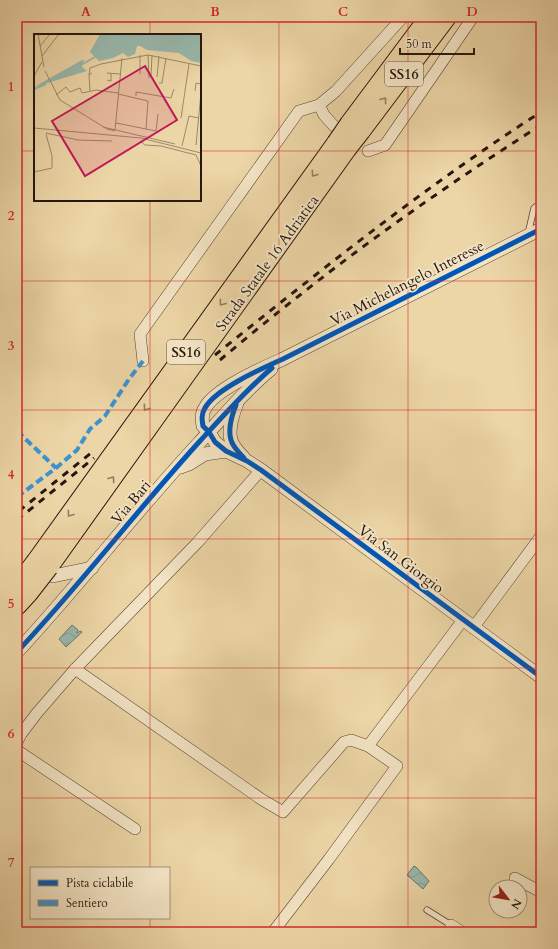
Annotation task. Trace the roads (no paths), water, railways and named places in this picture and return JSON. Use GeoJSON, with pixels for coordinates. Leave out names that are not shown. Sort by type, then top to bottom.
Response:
{"type":"FeatureCollection","features":[{"type":"Feature","properties":{"kind":"highway","name":"Strada Statale 16 Adriatica"},"geometry":{"type":"LineString","coordinates":[[21,595],[46,568],[429,17]]}},
{"type":"Feature","properties":{"kind":"highway","name":"Strada Statale 16 Adriatica"},"geometry":{"type":"LineString","coordinates":[[346,135],[447,17]]}},
{"type":"Feature","properties":{"kind":"street"},"geometry":{"type":"LineString","coordinates":[[142,361],[140,334],[299,111],[319,106],[336,91],[403,17]]}},
{"type":"Feature","properties":{"kind":"street"},"geometry":{"type":"LineString","coordinates":[[368,151],[385,145],[473,17]]}},
{"type":"Feature","properties":{"kind":"street"},"geometry":{"type":"LineString","coordinates":[[319,106],[324,115],[346,135]]}},
{"type":"Feature","properties":{"kind":"street","name":"Via Michelangelo Interesse"},"geometry":{"type":"LineString","coordinates":[[283,359],[238,400],[209,432],[203,426],[202,416],[205,408],[213,398],[252,373],[283,359],[541,229]]}},
{"type":"Feature","properties":{"kind":"street"},"geometry":{"type":"LineString","coordinates":[[176,468],[189,464],[205,454],[229,446],[232,415],[238,400]]}},
{"type":"Feature","properties":{"kind":"street","name":"Via San Giorgio"},"geometry":{"type":"LineString","coordinates":[[209,432],[215,442],[229,446],[247,461],[541,677]]}},
{"type":"Feature","properties":{"kind":"street","name":"Via Bari"},"geometry":{"type":"LineString","coordinates":[[17,652],[92,568],[176,468],[209,432]]}},
{"type":"Feature","properties":{"kind":"street"},"geometry":{"type":"LineString","coordinates":[[17,742],[21,734],[75,669],[197,543],[261,470]]}},
{"type":"Feature","properties":{"kind":"street"},"geometry":{"type":"LineString","coordinates":[[368,746],[541,536]]}},
{"type":"Feature","properties":{"kind":"street"},"geometry":{"type":"LineString","coordinates":[[46,568],[92,568]]}},
{"type":"Feature","properties":{"kind":"street"},"geometry":{"type":"LineString","coordinates":[[46,568],[73,589]]}},
{"type":"Feature","properties":{"kind":"street"},"geometry":{"type":"LineString","coordinates":[[75,669],[261,799],[283,812],[344,742],[351,740],[368,746],[397,766],[273,932]]}},
{"type":"Feature","properties":{"kind":"street"},"geometry":{"type":"LineString","coordinates":[[17,748],[18,751],[135,829]]}},
{"type":"Feature","properties":{"kind":"street"},"geometry":{"type":"LineString","coordinates":[[515,878],[541,892]]}},
{"type":"Feature","properties":{"kind":"street"},"geometry":{"type":"LineString","coordinates":[[450,925],[462,932]]}},
{"type":"Feature","properties":{"kind":"lane"},"geometry":{"type":"LineString","coordinates":[[528,235],[534,208],[541,204]]}},
{"type":"Feature","properties":{"kind":"lane"},"geometry":{"type":"LineString","coordinates":[[427,910],[450,925]]}},
{"type":"Feature","properties":{"kind":"water"},"geometry":{"type":"Polygon","coordinates":[[[72,625],[78,630],[77,633],[80,631],[82,632],[66,647],[59,639],[72,625]]]}},
{"type":"Feature","properties":{"kind":"water"},"geometry":{"type":"Polygon","coordinates":[[[414,866],[429,881],[423,889],[407,875],[414,866]]]}},
{"type":"Feature","properties":{"kind":"railway"},"geometry":{"type":"LineString","coordinates":[[215,355],[375,229],[457,169],[541,112]]}},
{"type":"Feature","properties":{"kind":"railway"},"geometry":{"type":"LineString","coordinates":[[220,360],[329,272],[388,228],[479,165],[541,125]]}},
{"type":"Feature","properties":{"kind":"railway"},"geometry":{"type":"LineString","coordinates":[[19,511],[91,453]]}},
{"type":"Feature","properties":{"kind":"railway"},"geometry":{"type":"LineString","coordinates":[[17,520],[94,458]]}}]}
